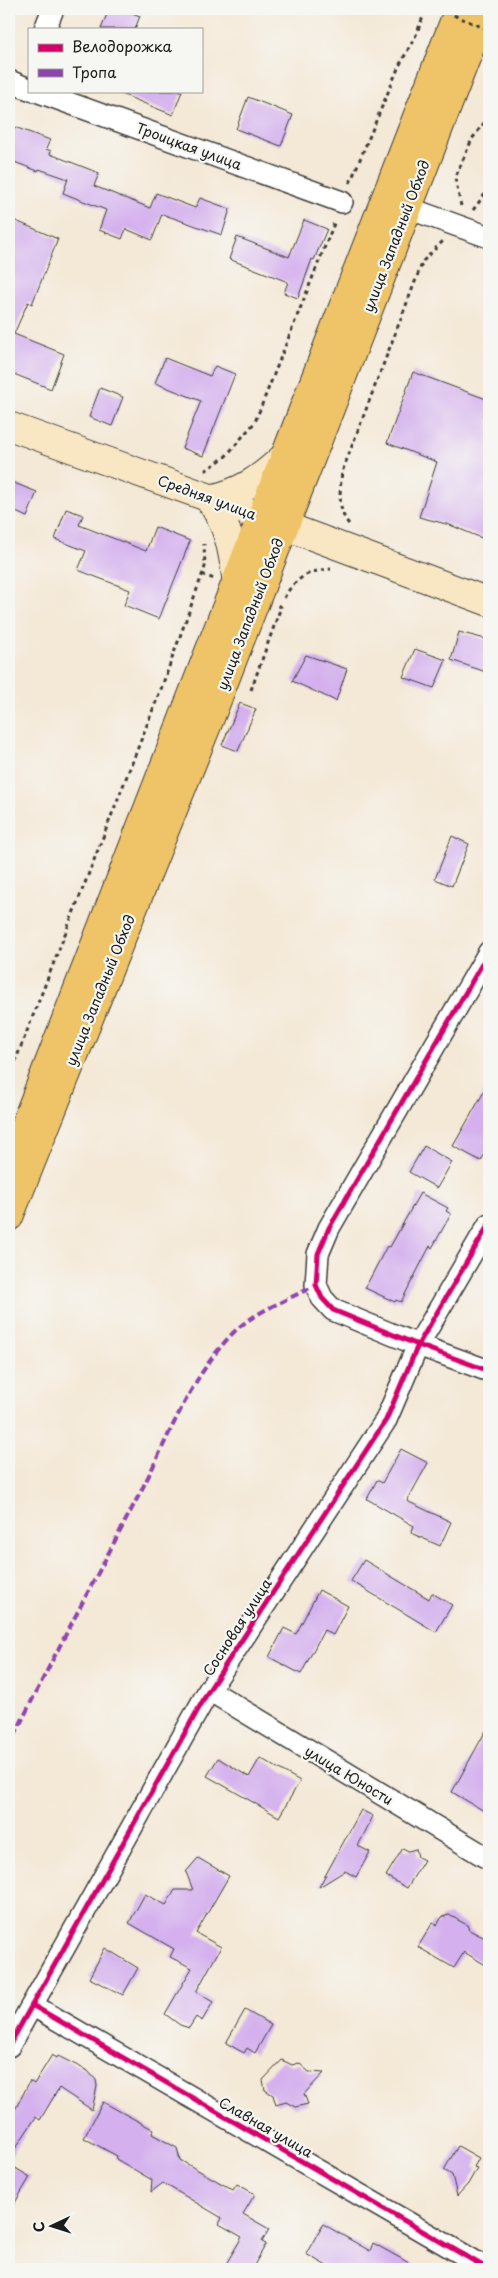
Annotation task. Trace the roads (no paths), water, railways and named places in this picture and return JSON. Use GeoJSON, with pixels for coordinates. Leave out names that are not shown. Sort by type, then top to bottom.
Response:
{"type":"FeatureCollection","features":[{"type":"Feature","properties":{"kind":"highway","name":"улица Западный Обход"},"geometry":{"type":"LineString","coordinates":[[9,1166],[236,584],[274,521],[286,455],[459,9]]}},
{"type":"Feature","properties":{"kind":"highway","name":"улица Западный Обход"},"geometry":{"type":"LineString","coordinates":[[10,1210],[212,712],[274,521],[408,208],[485,9]]}},
{"type":"Feature","properties":{"kind":"street"},"geometry":{"type":"LineString","coordinates":[[45,28],[52,9]]}},
{"type":"Feature","properties":{"kind":"street","name":"Троицкая улица"},"geometry":{"type":"LineString","coordinates":[[46,92],[342,202]]}},
{"type":"Feature","properties":{"kind":"street"},"geometry":{"type":"LineString","coordinates":[[408,208],[459,220],[489,237]]}},
{"type":"Feature","properties":{"kind":"street","name":"Средняя улица"},"geometry":{"type":"LineString","coordinates":[[9,426],[208,499],[274,521],[489,602]]}},
{"type":"Feature","properties":{"kind":"street"},"geometry":{"type":"LineString","coordinates":[[236,584],[230,538],[222,518],[208,499],[243,489],[260,479],[286,455]]}},
{"type":"Feature","properties":{"kind":"street"},"geometry":{"type":"LineString","coordinates":[[489,952],[329,1228],[318,1254],[316,1285],[322,1298],[333,1310],[418,1345],[489,1371]]}},
{"type":"Feature","properties":{"kind":"street","name":"Сосновая улица"},"geometry":{"type":"LineString","coordinates":[[9,2046],[209,1690],[386,1420],[418,1345],[489,1224]]}},
{"type":"Feature","properties":{"kind":"street","name":"улица Юности"},"geometry":{"type":"LineString","coordinates":[[209,1690],[489,1859]]}},
{"type":"Feature","properties":{"kind":"street","name":"Славная улица"},"geometry":{"type":"LineString","coordinates":[[32,2005],[488,2269]]}}]}
